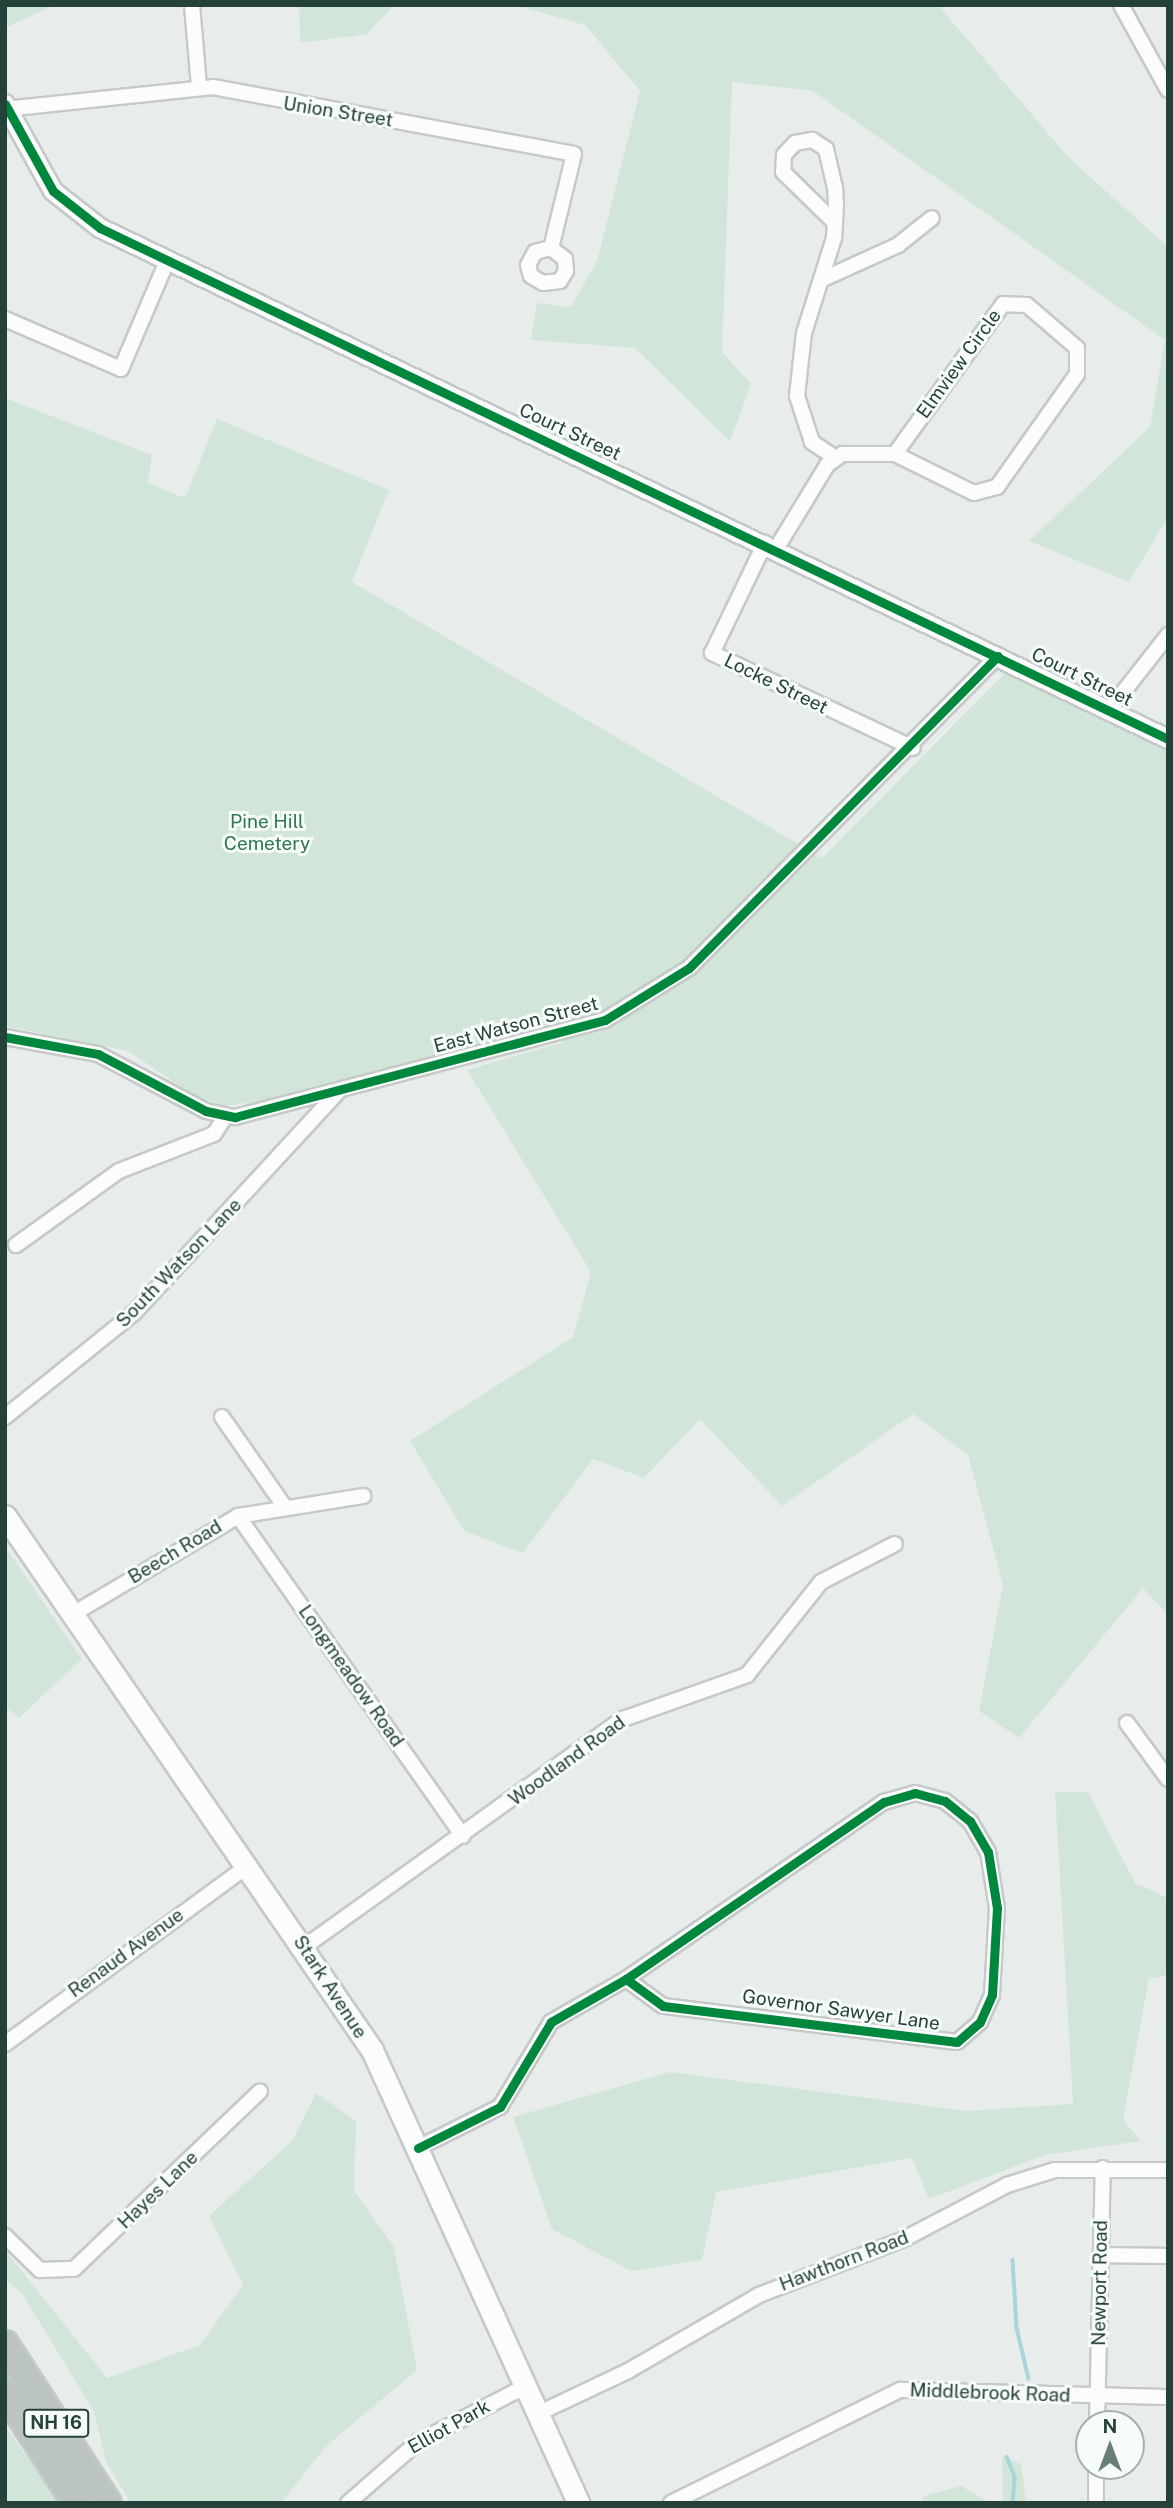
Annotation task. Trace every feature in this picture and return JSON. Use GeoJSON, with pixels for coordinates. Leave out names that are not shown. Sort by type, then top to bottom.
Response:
{"type":"FeatureCollection","features":[{"type":"Feature","properties":{"kind":"highway","name":"NH 16"},"geometry":{"type":"LineString","coordinates":[[5,2344],[108,2503]]}},
{"type":"Feature","properties":{"kind":"highway","name":"NH 16"},"geometry":{"type":"LineString","coordinates":[[5,2392],[76,2503]]}},
{"type":"Feature","properties":{"kind":"main road","name":"Stark Avenue"},"geometry":{"type":"LineString","coordinates":[[5,1516],[249,1865],[372,2050],[578,2503]]}},
{"type":"Feature","properties":{"kind":"street"},"geometry":{"type":"LineString","coordinates":[[192,5],[200,86]]}},
{"type":"Feature","properties":{"kind":"street"},"geometry":{"type":"LineString","coordinates":[[1121,5],[1168,90]]}},
{"type":"Feature","properties":{"kind":"street","name":"Union Street"},"geometry":{"type":"LineString","coordinates":[[6,107],[200,86],[575,154],[551,248]]}},
{"type":"Feature","properties":{"kind":"street","name":"Court Street"},"geometry":{"type":"LineString","coordinates":[[6,107],[64,202],[167,261],[770,546],[1168,738]]}},
{"type":"Feature","properties":{"kind":"street"},"geometry":{"type":"LineString","coordinates":[[770,546],[834,457],[812,442],[797,396],[804,333],[835,223],[826,149],[812,140],[795,143],[783,155],[783,172],[835,223]]}},
{"type":"Feature","properties":{"kind":"street"},"geometry":{"type":"LineString","coordinates":[[821,280],[898,245],[932,218]]}},
{"type":"Feature","properties":{"kind":"street"},"geometry":{"type":"LineString","coordinates":[[5,319],[121,369],[167,261]]}},
{"type":"Feature","properties":{"kind":"street","name":"Elmview Circle"},"geometry":{"type":"LineString","coordinates":[[834,457],[895,454],[986,494],[1077,374],[1077,348],[1027,304],[1003,304],[895,454]]}},
{"type":"Feature","properties":{"kind":"street","name":"Locke Street"},"geometry":{"type":"LineString","coordinates":[[770,546],[712,653],[913,748]]}},
{"type":"Feature","properties":{"kind":"street"},"geometry":{"type":"LineString","coordinates":[[1110,709],[1168,635]]}},
{"type":"Feature","properties":{"kind":"street","name":"East Watson Street"},"geometry":{"type":"LineString","coordinates":[[225,1117],[338,1092],[585,1026],[656,995],[913,748],[999,656]]}},
{"type":"Feature","properties":{"kind":"street"},"geometry":{"type":"LineString","coordinates":[[5,1037],[109,1058],[225,1117],[214,1134],[119,1171],[16,1245]]}},
{"type":"Feature","properties":{"kind":"street","name":"South Watson Lane"},"geometry":{"type":"LineString","coordinates":[[5,1418],[134,1313],[338,1092]]}},
{"type":"Feature","properties":{"kind":"street"},"geometry":{"type":"LineString","coordinates":[[222,1417],[284,1506]]}},
{"type":"Feature","properties":{"kind":"street","name":"Beech Road"},"geometry":{"type":"LineString","coordinates":[[73,1614],[238,1516],[284,1506],[363,1496]]}},
{"type":"Feature","properties":{"kind":"street","name":"Longmeadow Road"},"geometry":{"type":"LineString","coordinates":[[238,1516],[463,1836]]}},
{"type":"Feature","properties":{"kind":"street","name":"Woodland Road"},"geometry":{"type":"LineString","coordinates":[[304,1947],[636,1711],[747,1675],[821,1582],[895,1544]]}},
{"type":"Feature","properties":{"kind":"street"},"geometry":{"type":"LineString","coordinates":[[1127,1723],[1168,1779]]}},
{"type":"Feature","properties":{"kind":"street","name":"Governor Sawyer Lane"},"geometry":{"type":"LineString","coordinates":[[418,2148],[500,2107],[518,2084],[540,2031],[626,1979],[900,1795],[929,1795],[951,1805],[988,1852],[998,1919],[992,1995],[980,2022],[957,2042],[663,2006],[626,1979]]}},
{"type":"Feature","properties":{"kind":"street","name":"Renaud Avenue"},"geometry":{"type":"LineString","coordinates":[[5,2045],[249,1865]]}},
{"type":"Feature","properties":{"kind":"street","name":"Hayes Lane"},"geometry":{"type":"LineString","coordinates":[[5,2236],[30,2264],[48,2273],[81,2263],[260,2091]]}},
{"type":"Feature","properties":{"kind":"street","name":"Newport Road"},"geometry":{"type":"LineString","coordinates":[[1098,2410],[1103,2168]]}},
{"type":"Feature","properties":{"kind":"street","name":"Hawthorn Road"},"geometry":{"type":"LineString","coordinates":[[537,2414],[628,2371],[733,2307],[904,2239],[1007,2185],[1055,2170],[1168,2170]]}},
{"type":"Feature","properties":{"kind":"street"},"geometry":{"type":"LineString","coordinates":[[1100,2255],[1168,2256]]}},
{"type":"Feature","properties":{"kind":"street","name":"Elliot Park"},"geometry":{"type":"LineString","coordinates":[[348,2503],[418,2442],[524,2387]]}},
{"type":"Feature","properties":{"kind":"street","name":"Middlebrook Road"},"geometry":{"type":"LineString","coordinates":[[671,2503],[900,2390],[1168,2397]]}},
{"type":"Feature","properties":{"kind":"street"},"geometry":{"type":"LineString","coordinates":[[1096,2480],[1096,2503]]}},
{"type":"Feature","properties":{"kind":"green space"},"geometry":{"type":"Polygon","coordinates":[[[5,5],[55,5],[5,28],[5,5]]]}},
{"type":"Feature","properties":{"kind":"green space"},"geometry":{"type":"Polygon","coordinates":[[[299,5],[394,5],[367,34],[300,43],[299,5]]]}},
{"type":"Feature","properties":{"kind":"green space"},"geometry":{"type":"Polygon","coordinates":[[[515,5],[938,5],[1069,158],[1168,247],[1168,517],[1129,582],[1029,541],[1150,427],[1165,340],[813,91],[732,82],[722,352],[751,384],[730,441],[635,348],[531,340],[537,303],[571,307],[597,261],[640,91],[585,25],[515,5]]]}},
{"type":"Feature","properties":{"kind":"green space","name":"Pine Hill Cemetery"},"geometry":{"type":"Polygon","coordinates":[[[5,398],[152,455],[148,483],[185,498],[217,419],[389,490],[352,582],[822,858],[1007,671],[1168,750],[1168,1615],[1143,1588],[1019,1738],[979,1711],[1003,1585],[968,1455],[913,1414],[782,1506],[700,1419],[644,1478],[593,1459],[523,1553],[464,1531],[410,1441],[573,1337],[591,1272],[467,1070],[563,1042],[555,1026],[280,1099],[223,1106],[192,1094],[128,1051],[5,1026],[5,398]]]}},
{"type":"Feature","properties":{"kind":"green space"},"geometry":{"type":"Polygon","coordinates":[[[5,1546],[82,1659],[19,1718],[5,1706],[5,1546]]]}},
{"type":"Feature","properties":{"kind":"green space"},"geometry":{"type":"Polygon","coordinates":[[[1055,1792],[1088,1792],[1135,1883],[1168,1898],[1168,1975],[1149,1979],[1123,2119],[1141,2141],[1045,2155],[929,2199],[912,2158],[716,2192],[702,2260],[631,2271],[552,2229],[513,2117],[670,2072],[966,2111],[1073,2104],[1055,1792]]]}},
{"type":"Feature","properties":{"kind":"green space"},"geometry":{"type":"Polygon","coordinates":[[[316,2093],[356,2121],[354,2191],[394,2247],[417,2370],[326,2446],[281,2503],[131,2503],[106,2462],[94,2411],[21,2292],[5,2280],[5,2250],[107,2378],[200,2345],[243,2285],[209,2216],[293,2140],[316,2093]]]}},
{"type":"Feature","properties":{"kind":"green space"},"geometry":{"type":"Polygon","coordinates":[[[5,2426],[35,2468],[59,2503],[5,2503],[5,2426]]]}},
{"type":"Feature","properties":{"kind":"green space"},"geometry":{"type":"Polygon","coordinates":[[[1002,2457],[1021,2464],[1026,2503],[1003,2503],[1002,2457]]]}},
{"type":"Feature","properties":{"kind":"green space"},"geometry":{"type":"Polygon","coordinates":[[[961,2486],[990,2503],[925,2503],[923,2496],[961,2486]]]}},
{"type":"Feature","properties":{"kind":"waterway"},"geometry":{"type":"LineString","coordinates":[[1013,2260],[1017,2328],[1029,2379]]}},
{"type":"Feature","properties":{"kind":"waterway"},"geometry":{"type":"LineString","coordinates":[[1007,2457],[1015,2477],[1013,2503]]}},
{"type":"Feature","properties":{"kind":"cycle path"},"geometry":{"type":"LineString","coordinates":[[5,104],[53,191],[100,228],[1168,739]]}},
{"type":"Feature","properties":{"kind":"cycle path"},"geometry":{"type":"LineString","coordinates":[[5,1037],[98,1054],[206,1111],[235,1117],[605,1020],[689,968],[998,656]]}},
{"type":"Feature","properties":{"kind":"cycle path"},"geometry":{"type":"LineString","coordinates":[[418,2148],[500,2107],[551,2022],[626,1979],[884,1802],[915,1793],[945,1801],[970,1821],[988,1852],[997,1908],[992,1995],[980,2022],[957,2042],[663,2006],[626,1979]]}}]}
